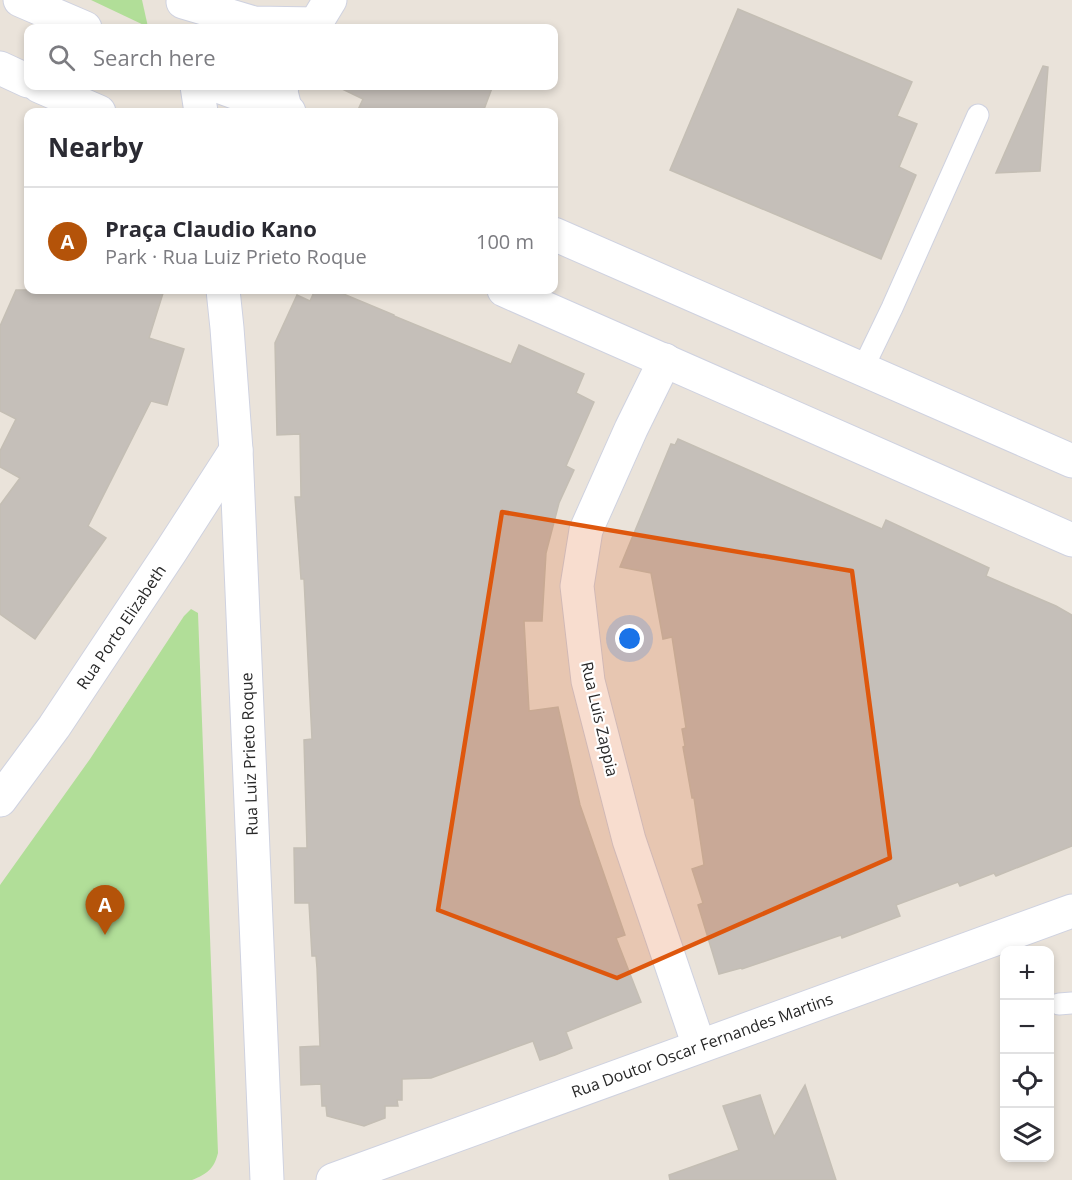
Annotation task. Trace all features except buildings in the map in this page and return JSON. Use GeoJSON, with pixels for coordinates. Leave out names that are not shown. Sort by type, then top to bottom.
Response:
{"type":"FeatureCollection","features":[{"type":"Feature","properties":{"kind":"street"},"geometry":{"type":"LineString","coordinates":[[20,0],[76,24]]}},
{"type":"Feature","properties":{"kind":"street"},"geometry":{"type":"LineString","coordinates":[[184,10],[254,23],[320,18]]}},
{"type":"Feature","properties":{"kind":"street"},"geometry":{"type":"LineString","coordinates":[[0,68],[24,79]]}},
{"type":"Feature","properties":{"kind":"street"},"geometry":{"type":"LineString","coordinates":[[48,90],[90,108]]}},
{"type":"Feature","properties":{"kind":"street"},"geometry":{"type":"LineString","coordinates":[[198,90],[200,108]]}},
{"type":"Feature","properties":{"kind":"street"},"geometry":{"type":"LineString","coordinates":[[232,90],[286,105]]}},
{"type":"Feature","properties":{"kind":"street"},"geometry":{"type":"LineString","coordinates":[[558,236],[1072,461]]}},
{"type":"Feature","properties":{"kind":"street","name":"Rua Luiz Prieto Roque"},"geometry":{"type":"LineString","coordinates":[[223,294],[236,450],[267,1180]]}},
{"type":"Feature","properties":{"kind":"street","name":"Rua Luiz Prieto Roque"},"geometry":{"type":"LineString","coordinates":[[227,328],[243,294]]}},
{"type":"Feature","properties":{"kind":"street"},"geometry":{"type":"LineString","coordinates":[[513,294],[1072,540]]}},
{"type":"Feature","properties":{"kind":"street","name":"Rua Luis Zappia"},"geometry":{"type":"LineString","coordinates":[[664,360],[586,530],[577,586],[588,681],[628,840],[699,1046]]}},
{"type":"Feature","properties":{"kind":"street","name":"Rua Porto Elizabeth"},"geometry":{"type":"LineString","coordinates":[[0,800],[54,727],[236,450]]}},
{"type":"Feature","properties":{"kind":"street","name":"Rua Doutor Oscar Fernandes Martins"},"geometry":{"type":"LineString","coordinates":[[333,1180],[1072,910]]}},
{"type":"Feature","properties":{"kind":"lane"},"geometry":{"type":"LineString","coordinates":[[863,368],[978,115]]}},
{"type":"Feature","properties":{"kind":"highlighted area"},"geometry":{"type":"Polygon","coordinates":[[[502,512],[852,571],[890,858],[617,978],[438,910],[502,512]]]}},
{"type":"Feature","properties":{"kind":"green space"},"geometry":{"type":"Polygon","coordinates":[[[91,0],[142,0],[147,24],[142,24],[91,0]]]}},
{"type":"Feature","properties":{"kind":"green space"},"geometry":{"type":"Polygon","coordinates":[[[191,609],[198,613],[218,1153],[216,1159],[209,1170],[192,1180],[0,1180],[0,885],[90,759],[184,616],[191,609]]]}},
{"type":"Feature","properties":{"kind":"place","name":"Praça Claudio Kano"},"geometry":{"type":"Point","coordinates":[105,935]}}]}
